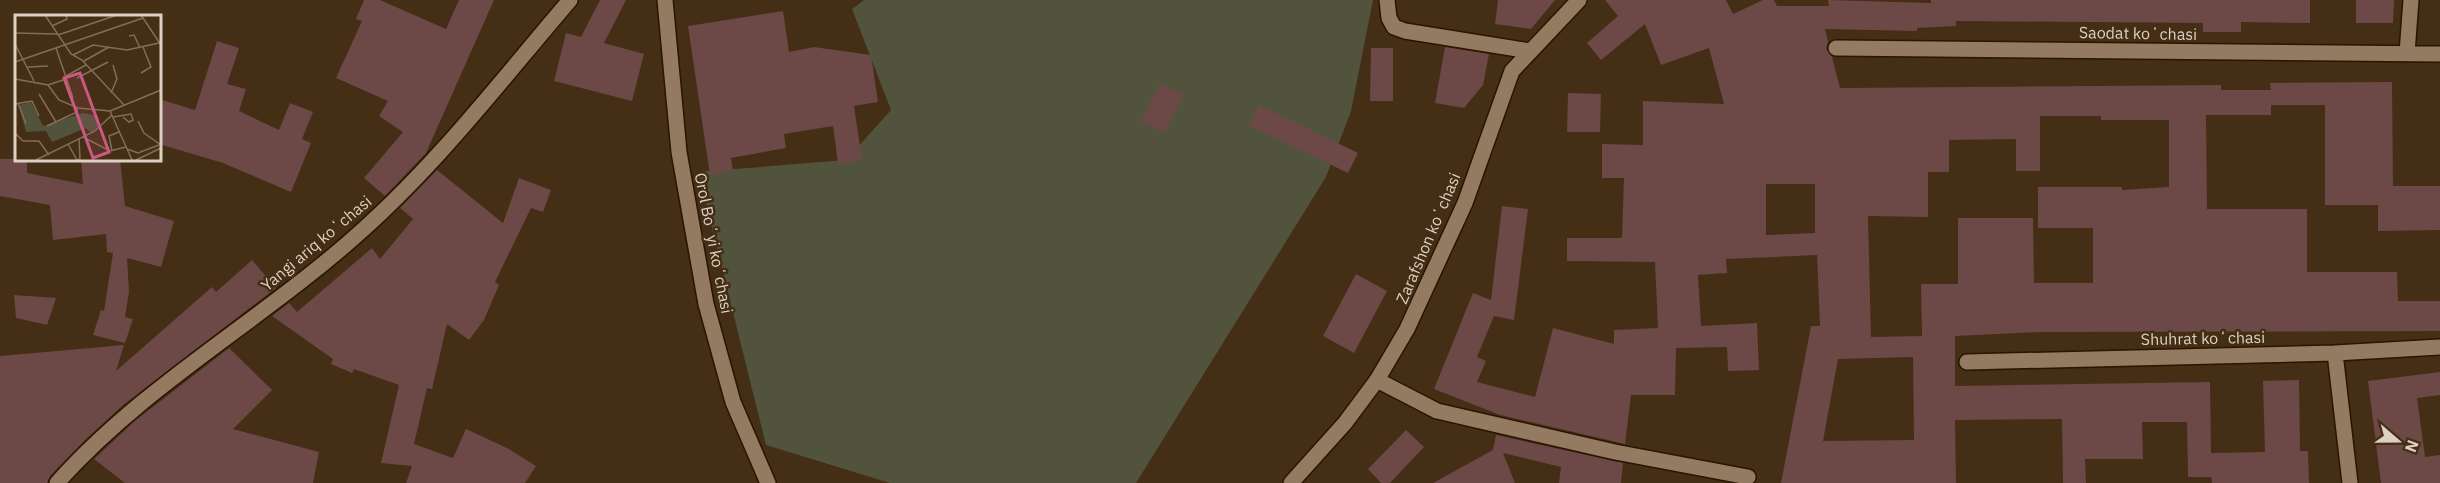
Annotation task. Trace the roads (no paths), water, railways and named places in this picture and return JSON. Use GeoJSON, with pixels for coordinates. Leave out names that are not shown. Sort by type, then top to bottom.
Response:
{"type":"FeatureCollection","features":[{"type":"Feature","properties":{"kind":"street","name":"Yangi ariq koʻchasi"},"geometry":{"type":"LineString","coordinates":[[57,483],[114,426],[169,381],[287,293],[366,227],[419,176],[570,0]]}},
{"type":"Feature","properties":{"kind":"street","name":"Orol Boʻyi koʻchasi"},"geometry":{"type":"LineString","coordinates":[[664,0],[679,152],[706,304],[734,402],[768,483]]}},
{"type":"Feature","properties":{"kind":"street"},"geometry":{"type":"LineString","coordinates":[[1387,0],[1389,18],[1394,27],[1405,31],[1530,51]]}},
{"type":"Feature","properties":{"kind":"street","name":"Zarafshon koʻchasi"},"geometry":{"type":"LineString","coordinates":[[1292,483],[1345,423],[1377,380],[1407,330],[1465,203],[1512,70],[1579,0]]}},
{"type":"Feature","properties":{"kind":"street"},"geometry":{"type":"LineString","coordinates":[[2407,53],[2411,0]]}},
{"type":"Feature","properties":{"kind":"street","name":"Saodat koʻchasi"},"geometry":{"type":"LineString","coordinates":[[1836,48],[2440,54]]}},
{"type":"Feature","properties":{"kind":"street","name":"Shuhrat koʻchasi"},"geometry":{"type":"LineString","coordinates":[[1967,362],[2335,353],[2440,347]]}},
{"type":"Feature","properties":{"kind":"street"},"geometry":{"type":"LineString","coordinates":[[2335,353],[2350,483]]}},
{"type":"Feature","properties":{"kind":"street"},"geometry":{"type":"LineString","coordinates":[[1377,380],[1437,411],[1615,452],[1748,477]]}}]}
